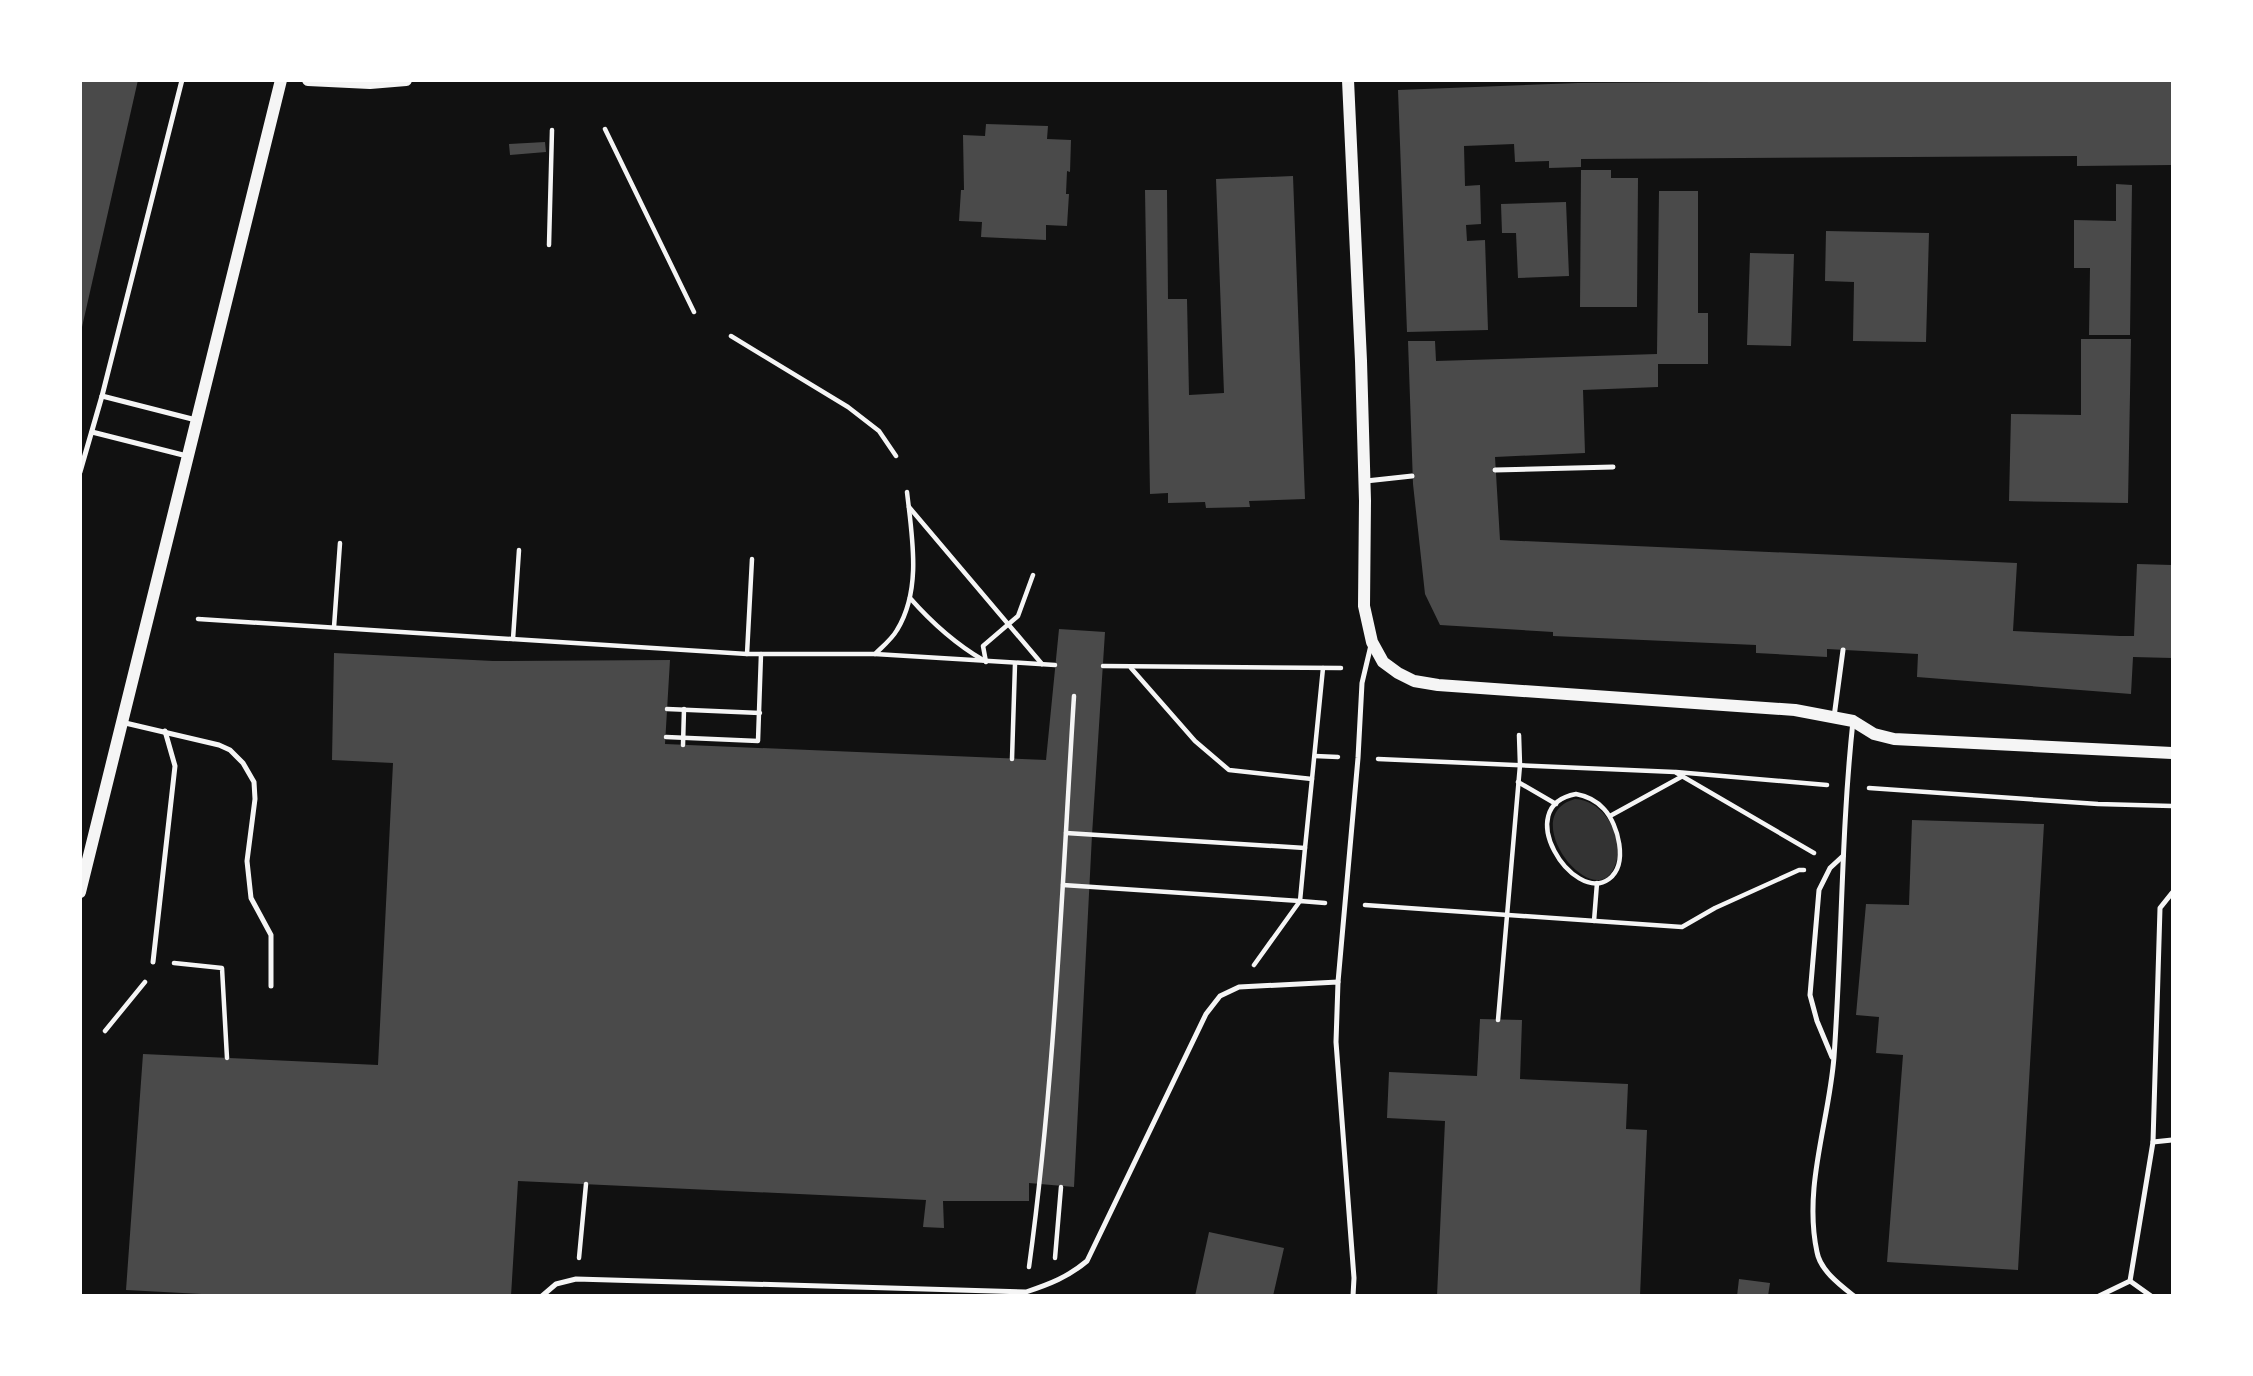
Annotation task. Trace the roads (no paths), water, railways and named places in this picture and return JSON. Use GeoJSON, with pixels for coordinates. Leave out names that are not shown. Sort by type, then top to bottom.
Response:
{"type":"FeatureCollection","features":[{"type":"Feature","properties":{"kind":"street"},"geometry":{"type":"LineString","coordinates":[[80,892],[281,80]]}},
{"type":"Feature","properties":{"kind":"street"},"geometry":{"type":"LineString","coordinates":[[309,80],[370,83],[406,80]]}},
{"type":"Feature","properties":{"kind":"street"},"geometry":{"type":"LineString","coordinates":[[1348,80],[1361,361],[1364,606],[1372,642],[1383,662],[1414,681],[1437,685],[1795,710],[1853,722],[1874,734],[1894,738],[2172,752]]}},
{"type":"Feature","properties":{"kind":"lane"},"geometry":{"type":"LineString","coordinates":[[80,472],[102,396],[181,80]]}},
{"type":"Feature","properties":{"kind":"lane"},"geometry":{"type":"LineString","coordinates":[[102,396],[196,420]]}},
{"type":"Feature","properties":{"kind":"lane"},"geometry":{"type":"LineString","coordinates":[[92,432],[187,456]]}},
{"type":"Feature","properties":{"kind":"lane"},"geometry":{"type":"LineString","coordinates":[[1495,470],[1613,467]]}},
{"type":"Feature","properties":{"kind":"lane"},"geometry":{"type":"LineString","coordinates":[[1363,481],[1412,476]]}},
{"type":"Feature","properties":{"kind":"lane"},"geometry":{"type":"LineString","coordinates":[[1353,1296],[1353,1264],[1336,1042],[1338,982],[1362,683],[1372,642]]}},
{"type":"Feature","properties":{"kind":"lane"},"geometry":{"type":"LineString","coordinates":[[1834,717],[1843,650]]}},
{"type":"Feature","properties":{"kind":"lane"},"geometry":{"type":"LineString","coordinates":[[121,722],[219,744],[230,750],[243,763],[254,782],[255,799],[247,861],[251,898],[271,935],[271,986]]}},
{"type":"Feature","properties":{"kind":"lane"},"geometry":{"type":"LineString","coordinates":[[1853,722],[1846,787],[1833,1060],[1815,1176],[1812,1228],[1817,1257],[1834,1280],[1854,1296]]}},
{"type":"Feature","properties":{"kind":"lane"},"geometry":{"type":"LineString","coordinates":[[153,962],[175,766],[165,731]]}},
{"type":"Feature","properties":{"kind":"lane"},"geometry":{"type":"LineString","coordinates":[[1833,1060],[1816,1021],[1810,995],[1819,890],[1830,868],[1844,856]]}},
{"type":"Feature","properties":{"kind":"lane"},"geometry":{"type":"LineString","coordinates":[[2130,1281],[2153,1142],[2161,908],[2172,893]]}},
{"type":"Feature","properties":{"kind":"lane"},"geometry":{"type":"LineString","coordinates":[[542,1296],[556,1284],[576,1279],[1026,1292],[1054,1283],[1070,1275],[1087,1261],[1206,1014],[1220,996],[1238,987],[1338,982]]}},
{"type":"Feature","properties":{"kind":"lane"},"geometry":{"type":"LineString","coordinates":[[2153,1142],[2172,1140]]}},
{"type":"Feature","properties":{"kind":"lane"},"geometry":{"type":"LineString","coordinates":[[2099,1296],[2130,1281]]}},
{"type":"Feature","properties":{"kind":"lane"},"geometry":{"type":"LineString","coordinates":[[2130,1281],[2151,1296]]}}]}
